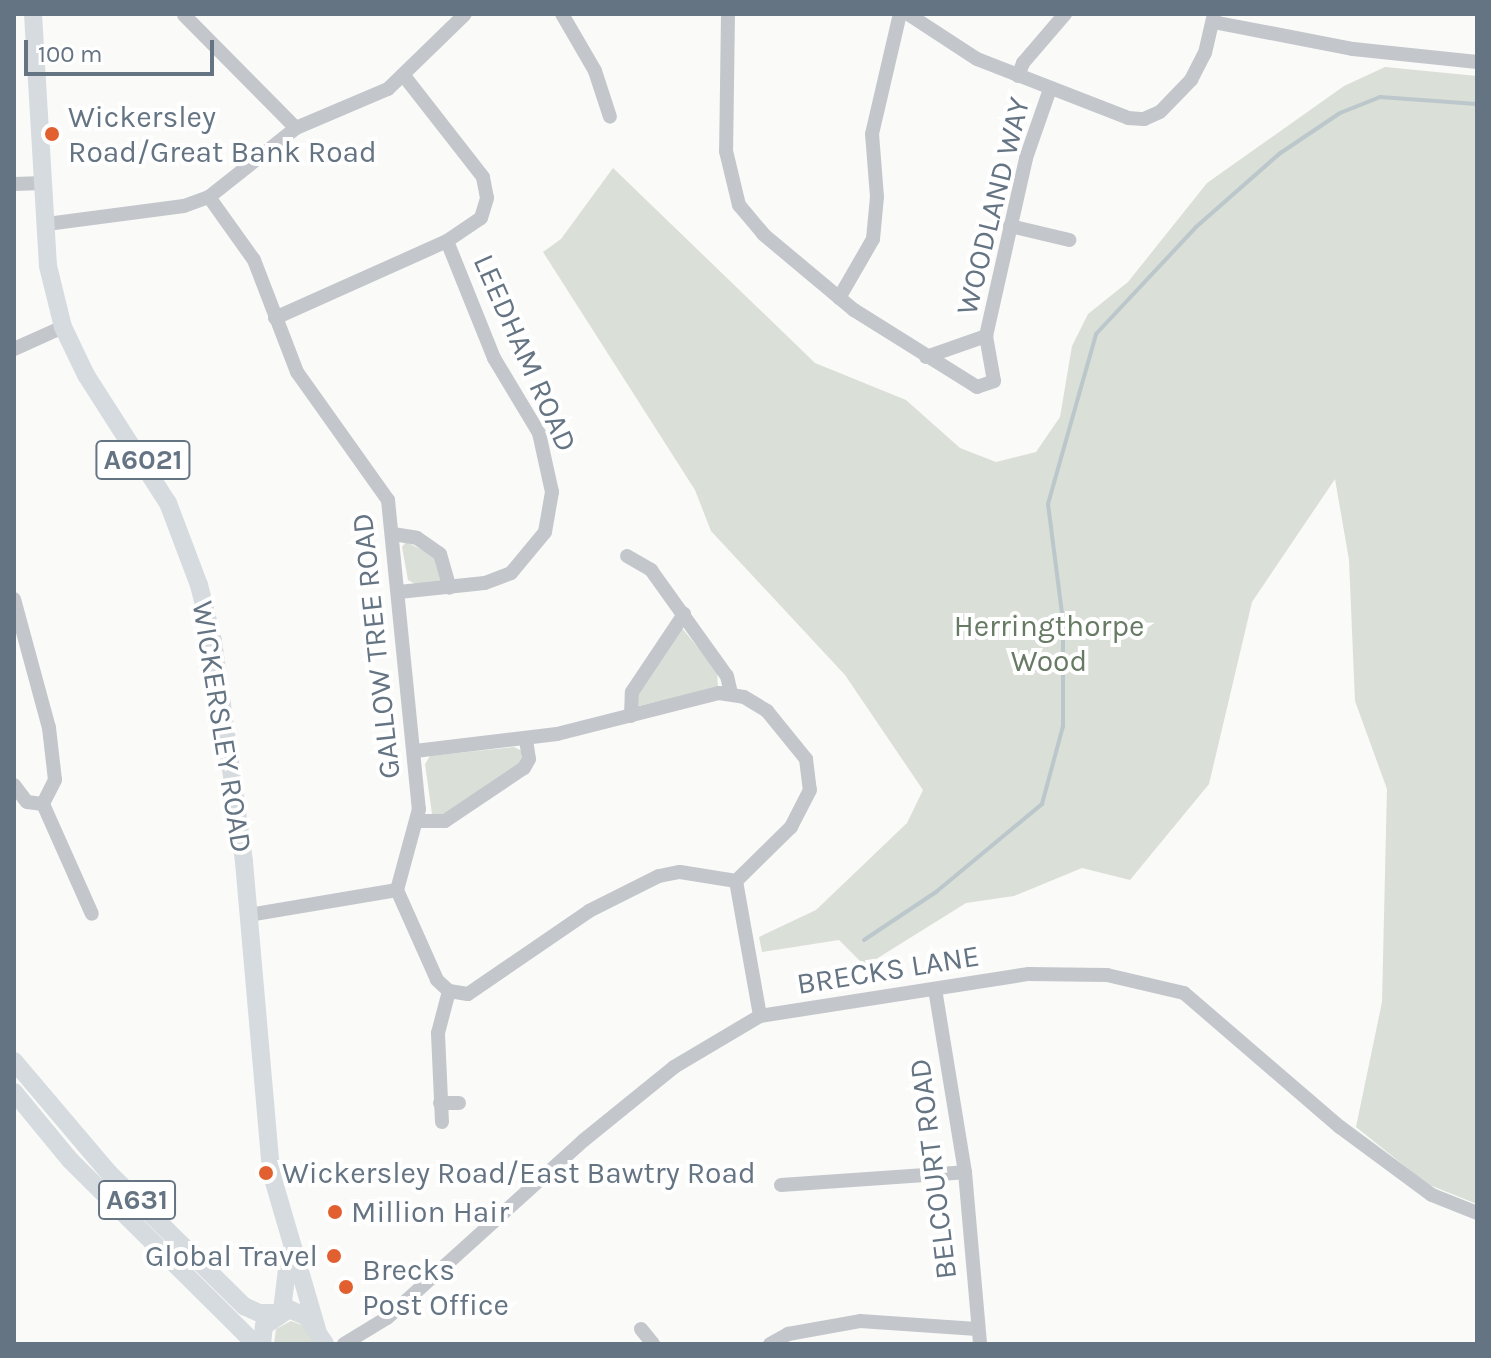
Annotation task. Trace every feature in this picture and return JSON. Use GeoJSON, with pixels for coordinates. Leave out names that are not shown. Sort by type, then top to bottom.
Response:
{"type":"FeatureCollection","features":[{"type":"Feature","properties":{"kind":"main road","name":"WICKERSLEY ROAD"},"geometry":{"type":"LineString","coordinates":[[33,14],[48,266],[63,327],[86,375],[168,503],[199,585],[223,696],[249,915],[269,1157],[285,1234],[289,1284],[280,1312],[264,1326],[262,1344]]}},
{"type":"Feature","properties":{"kind":"main road","name":"A631"},"geometry":{"type":"LineString","coordinates":[[14,1061],[109,1173],[244,1306],[259,1313],[299,1312],[321,1336]]}},
{"type":"Feature","properties":{"kind":"main road","name":"A631"},"geometry":{"type":"LineString","coordinates":[[14,1092],[80,1170],[255,1344]]}},
{"type":"Feature","properties":{"kind":"main road","name":"WICKERSLEY ROAD"},"geometry":{"type":"LineString","coordinates":[[285,1234],[321,1336]]}},
{"type":"Feature","properties":{"kind":"street"},"geometry":{"type":"LineString","coordinates":[[47,224],[184,206],[209,197],[296,128],[374,97],[405,77],[465,14]]}},
{"type":"Feature","properties":{"kind":"street"},"geometry":{"type":"LineString","coordinates":[[562,14],[595,71],[610,117]]}},
{"type":"Feature","properties":{"kind":"street","name":"WOODLAND WAY"},"geometry":{"type":"LineString","coordinates":[[728,14],[726,151],[732,189],[763,234],[839,298],[926,357],[977,387],[991,386],[995,374],[986,336],[1010,226],[1050,89]]}},
{"type":"Feature","properties":{"kind":"street"},"geometry":{"type":"LineString","coordinates":[[839,298],[873,239],[877,197],[872,134],[900,14]]}},
{"type":"Feature","properties":{"kind":"street"},"geometry":{"type":"LineString","coordinates":[[908,14],[957,48],[1018,76],[1128,118],[1144,119],[1160,112],[1191,80],[1214,18],[1353,49],[1477,62]]}},
{"type":"Feature","properties":{"kind":"street"},"geometry":{"type":"LineString","coordinates":[[1018,76],[1023,63],[1065,14]]}},
{"type":"Feature","properties":{"kind":"street"},"geometry":{"type":"LineString","coordinates":[[184,15],[296,128]]}},
{"type":"Feature","properties":{"kind":"street","name":"LEEDHAM ROAD"},"geometry":{"type":"LineString","coordinates":[[399,592],[450,588],[498,579],[526,560],[545,532],[552,492],[539,433],[494,358],[447,241],[481,218],[486,188],[405,77]]}},
{"type":"Feature","properties":{"kind":"street"},"geometry":{"type":"LineString","coordinates":[[14,184],[43,183]]}},
{"type":"Feature","properties":{"kind":"street","name":"GALLOW TREE ROAD"},"geometry":{"type":"LineString","coordinates":[[209,197],[254,260],[297,372],[383,490],[393,534],[415,751],[417,821],[397,890]]}},
{"type":"Feature","properties":{"kind":"street"},"geometry":{"type":"LineString","coordinates":[[1010,226],[1069,240]]}},
{"type":"Feature","properties":{"kind":"street"},"geometry":{"type":"LineString","coordinates":[[275,318],[447,241]]}},
{"type":"Feature","properties":{"kind":"street"},"geometry":{"type":"LineString","coordinates":[[14,349],[63,327]]}},
{"type":"Feature","properties":{"kind":"street","name":"WOODLAND WAY"},"geometry":{"type":"LineString","coordinates":[[926,357],[986,336]]}},
{"type":"Feature","properties":{"kind":"street"},"geometry":{"type":"LineString","coordinates":[[393,534],[417,538],[440,554],[450,588]]}},
{"type":"Feature","properties":{"kind":"street"},"geometry":{"type":"LineString","coordinates":[[627,556],[645,563],[684,614],[727,676],[731,693]]}},
{"type":"Feature","properties":{"kind":"street"},"geometry":{"type":"LineString","coordinates":[[14,599],[49,728],[55,780],[43,804]]}},
{"type":"Feature","properties":{"kind":"street"},"geometry":{"type":"LineString","coordinates":[[631,716],[632,692],[684,614]]}},
{"type":"Feature","properties":{"kind":"street"},"geometry":{"type":"LineString","coordinates":[[415,751],[526,740],[731,693],[767,711],[793,739],[810,774],[807,804],[800,816],[736,881]]}},
{"type":"Feature","properties":{"kind":"street"},"geometry":{"type":"LineString","coordinates":[[417,821],[445,821],[524,768],[529,759],[526,740]]}},
{"type":"Feature","properties":{"kind":"street"},"geometry":{"type":"LineString","coordinates":[[14,785],[27,802],[43,804]]}},
{"type":"Feature","properties":{"kind":"street"},"geometry":{"type":"LineString","coordinates":[[43,804],[92,914]]}},
{"type":"Feature","properties":{"kind":"street"},"geometry":{"type":"LineString","coordinates":[[249,915],[397,890],[437,980],[449,991],[476,991],[589,911],[659,876],[680,872],[736,881]]}},
{"type":"Feature","properties":{"kind":"street"},"geometry":{"type":"LineString","coordinates":[[736,881],[760,1016]]}},
{"type":"Feature","properties":{"kind":"street","name":"BRECKS LANE"},"geometry":{"type":"LineString","coordinates":[[344,1344],[387,1318],[584,1140],[674,1067],[760,1016],[935,989],[1067,973],[1134,979],[1184,993],[1340,1127],[1432,1195],[1477,1213]]}},
{"type":"Feature","properties":{"kind":"street","name":"BELCOURT ROAD"},"geometry":{"type":"LineString","coordinates":[[935,989],[965,1172],[978,1337]]}},
{"type":"Feature","properties":{"kind":"street"},"geometry":{"type":"LineString","coordinates":[[442,1122],[438,1033],[449,991]]}},
{"type":"Feature","properties":{"kind":"street"},"geometry":{"type":"LineString","coordinates":[[440,1103],[459,1103]]}},
{"type":"Feature","properties":{"kind":"street"},"geometry":{"type":"LineString","coordinates":[[781,1185],[965,1172]]}},
{"type":"Feature","properties":{"kind":"street"},"geometry":{"type":"LineString","coordinates":[[770,1344],[788,1334],[860,1321],[978,1337]]}},
{"type":"Feature","properties":{"kind":"street"},"geometry":{"type":"LineString","coordinates":[[641,1329],[653,1344]]}},
{"type":"Feature","properties":{"kind":"green space","name":"Herringthorpe Wood"},"geometry":{"type":"Polygon","coordinates":[[[1385,67],[1477,76],[1477,1204],[1427,1184],[1356,1127],[1382,1002],[1387,789],[1355,701],[1349,560],[1335,479],[1252,602],[1209,784],[1130,880],[1082,868],[1014,896],[966,903],[865,966],[839,940],[762,952],[759,937],[816,910],[907,823],[923,790],[845,675],[711,531],[695,490],[543,252],[561,239],[613,168],[815,363],[906,400],[960,448],[996,462],[1036,452],[1060,417],[1072,346],[1088,314],[1128,282],[1207,183],[1344,86],[1385,67]]]}},
{"type":"Feature","properties":{"kind":"green space"},"geometry":{"type":"Polygon","coordinates":[[[406,542],[433,555],[441,581],[417,585],[408,580],[402,547],[406,542]]]}},
{"type":"Feature","properties":{"kind":"green space"},"geometry":{"type":"Polygon","coordinates":[[[682,628],[717,671],[718,688],[638,706],[637,691],[682,628]]]}},
{"type":"Feature","properties":{"kind":"green space"},"geometry":{"type":"Polygon","coordinates":[[[514,747],[522,751],[520,765],[445,814],[432,814],[425,764],[430,756],[514,747]]]}},
{"type":"Feature","properties":{"kind":"green space"},"geometry":{"type":"Polygon","coordinates":[[[291,1321],[304,1326],[316,1344],[274,1344],[276,1329],[291,1321]]]}},
{"type":"Feature","properties":{"kind":"waterway"},"geometry":{"type":"LineString","coordinates":[[864,940],[936,892],[1042,804],[1063,726],[1063,621],[1048,504],[1096,334],[1196,227],[1279,154],[1340,113],[1380,97],[1477,104]]}},
{"type":"Feature","properties":{"kind":"place","name":"Wickersley Road/Great Bank Road"},"geometry":{"type":"Point","coordinates":[52,134]}},
{"type":"Feature","properties":{"kind":"place","name":"Wickersley Road/East Bawtry Road"},"geometry":{"type":"Point","coordinates":[266,1173]}},
{"type":"Feature","properties":{"kind":"place","name":"Million Hair"},"geometry":{"type":"Point","coordinates":[335,1212]}},
{"type":"Feature","properties":{"kind":"place","name":"Global Travel"},"geometry":{"type":"Point","coordinates":[334,1256]}},
{"type":"Feature","properties":{"kind":"place","name":"Brecks Post Office"},"geometry":{"type":"Point","coordinates":[346,1287]}}]}
